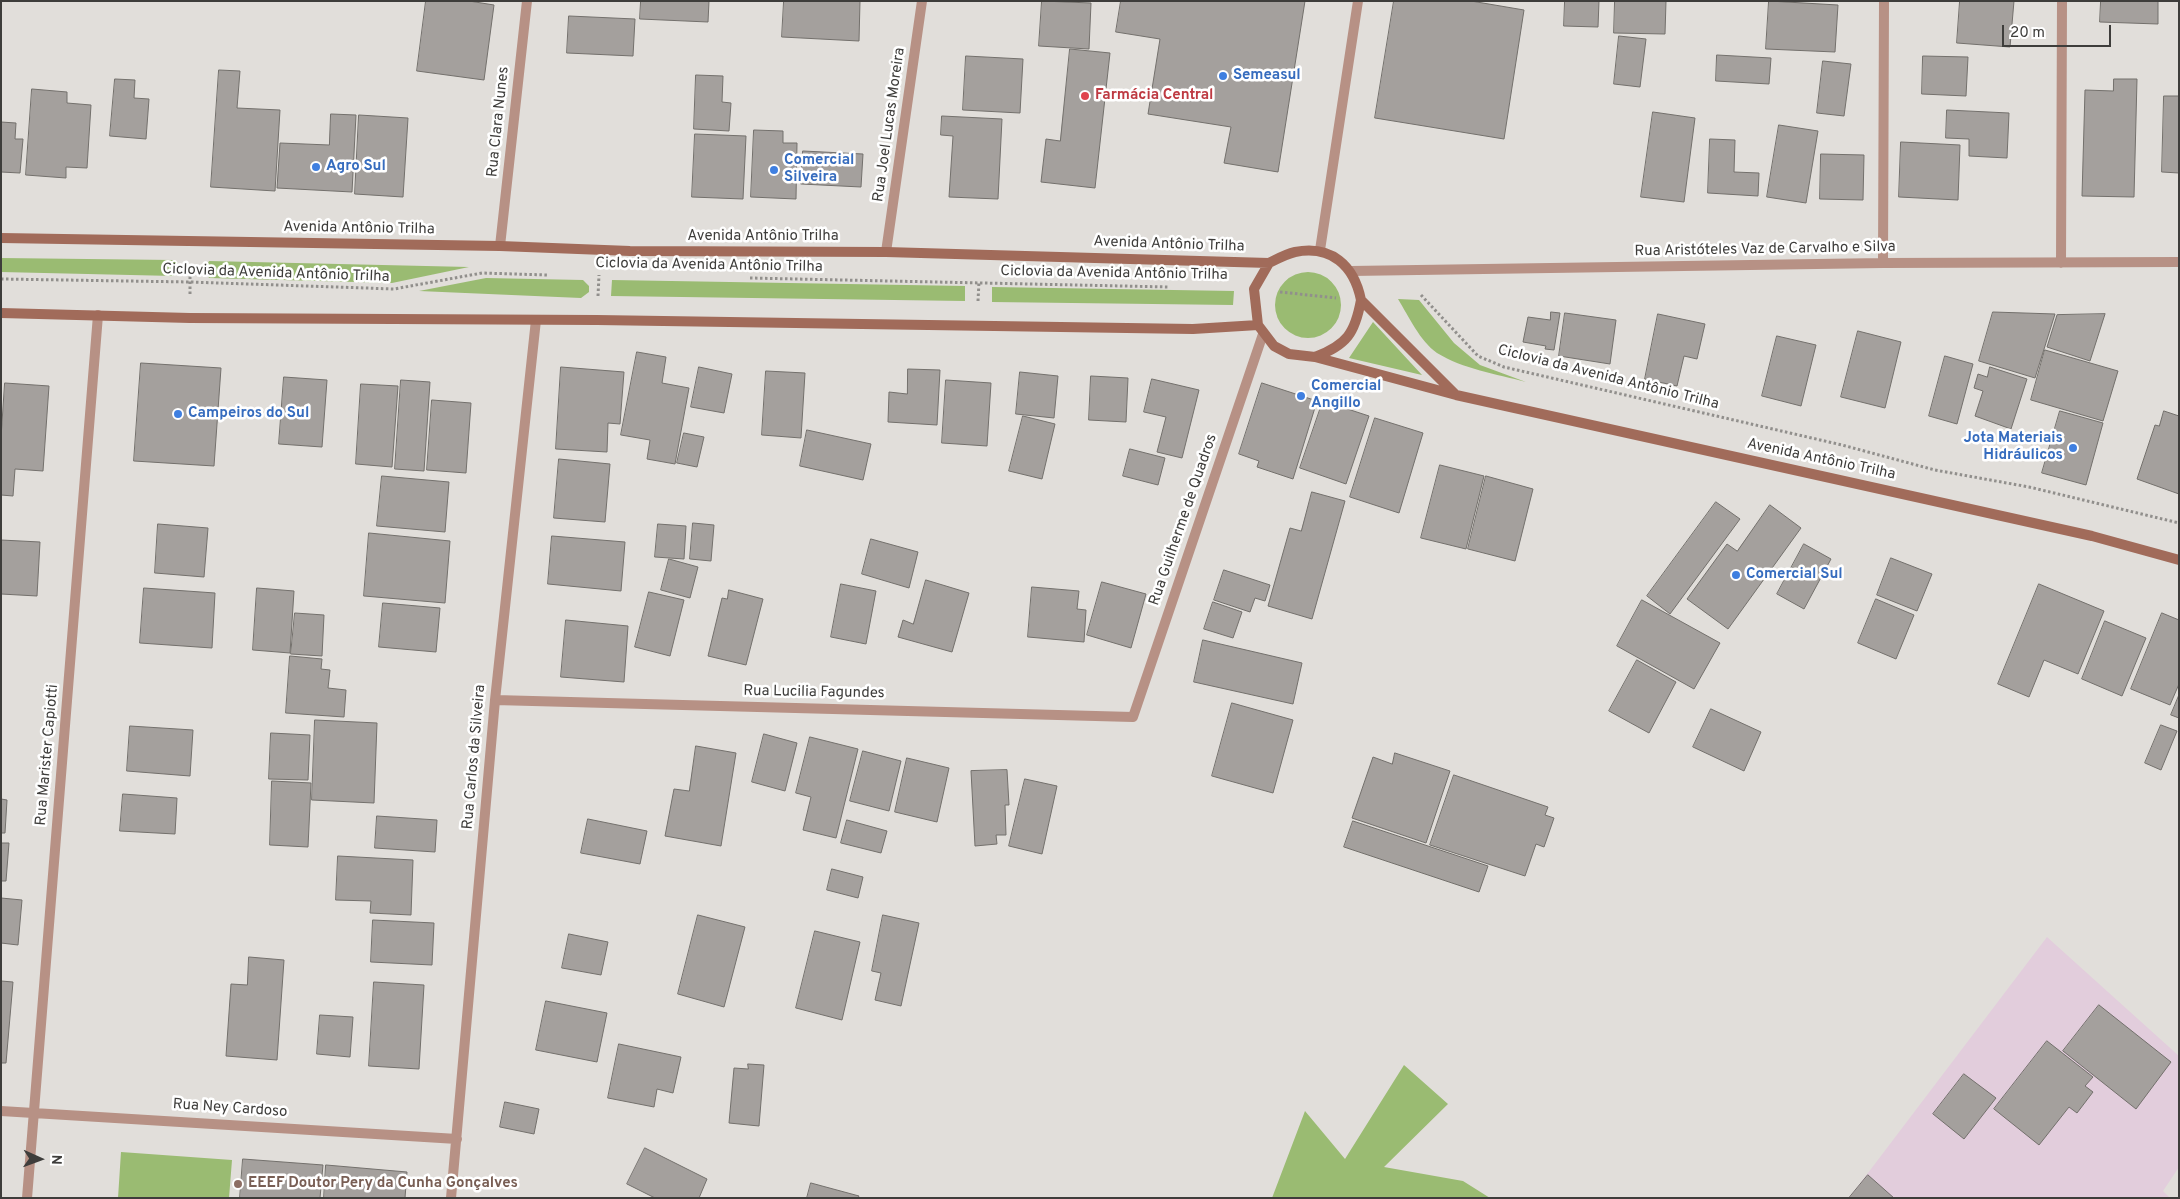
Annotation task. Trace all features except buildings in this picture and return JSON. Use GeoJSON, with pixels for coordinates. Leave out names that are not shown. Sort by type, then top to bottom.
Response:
{"type":"FeatureCollection","features":[{"type":"Feature","properties":{"kind":"main road","name":"Avenida Antônio Trilha"},"geometry":{"type":"LineString","coordinates":[[1,238],[500,246],[600,250],[886,252],[1269,263],[1293,252],[1320,250]]}},
{"type":"Feature","properties":{"kind":"main road"},"geometry":{"type":"LineString","coordinates":[[1315,358],[1334,350],[1348,337],[1358,320],[1361,300],[1358,285],[1351,272],[1337,258],[1320,250]]}},
{"type":"Feature","properties":{"kind":"main road"},"geometry":{"type":"LineString","coordinates":[[1,313],[190,318],[598,320],[1260,330],[1254,289],[1269,263]]}},
{"type":"Feature","properties":{"kind":"main road"},"geometry":{"type":"LineString","coordinates":[[1361,300],[1456,395]]}},
{"type":"Feature","properties":{"kind":"main road","name":"Avenida Antônio Trilha"},"geometry":{"type":"LineString","coordinates":[[1260,330],[1274,346],[1289,354],[1315,358],[1456,395],[2092,536],[2179,560]]}},
{"type":"Feature","properties":{"kind":"street","name":"Rua Clara Nunes"},"geometry":{"type":"LineString","coordinates":[[500,246],[527,1]]}},
{"type":"Feature","properties":{"kind":"street","name":"Rua Joel Lucas Moreira"},"geometry":{"type":"LineString","coordinates":[[886,252],[922,1]]}},
{"type":"Feature","properties":{"kind":"street"},"geometry":{"type":"LineString","coordinates":[[1320,250],[1358,1]]}},
{"type":"Feature","properties":{"kind":"street"},"geometry":{"type":"LineString","coordinates":[[1883,263],[1884,1]]}},
{"type":"Feature","properties":{"kind":"street"},"geometry":{"type":"LineString","coordinates":[[2060,263],[2062,1]]}},
{"type":"Feature","properties":{"kind":"street","name":"Rua Aristóteles Vaz de Carvalho e Silva"},"geometry":{"type":"LineString","coordinates":[[1351,272],[1883,263],[2179,262]]}},
{"type":"Feature","properties":{"kind":"street","name":"Rua Marister Capiotti"},"geometry":{"type":"LineString","coordinates":[[27,1198],[98,316]]}},
{"type":"Feature","properties":{"kind":"street","name":"Rua Carlos da Silveira"},"geometry":{"type":"LineString","coordinates":[[452,1198],[494,700],[536,320]]}},
{"type":"Feature","properties":{"kind":"street","name":"Rua Guilherme de Quadros"},"geometry":{"type":"LineString","coordinates":[[1133,717],[1260,330]]}},
{"type":"Feature","properties":{"kind":"street","name":"Rua Lucilia Fagundes"},"geometry":{"type":"LineString","coordinates":[[494,700],[1133,717]]}},
{"type":"Feature","properties":{"kind":"street","name":"Rua Ney Cardoso"},"geometry":{"type":"LineString","coordinates":[[1,1111],[457,1139]]}},
{"type":"Feature","properties":{"kind":"path"},"geometry":{"type":"LineString","coordinates":[[190,242],[190,318]]}},
{"type":"Feature","properties":{"kind":"path"},"geometry":{"type":"LineString","coordinates":[[598,320],[600,250]]}},
{"type":"Feature","properties":{"kind":"path"},"geometry":{"type":"LineString","coordinates":[[976,326],[981,254]]}},
{"type":"Feature","properties":{"kind":"path","name":"Ciclovia da Avenida Antônio Trilha"},"geometry":{"type":"LineString","coordinates":[[1,280],[190,282],[394,289],[482,273],[550,275]]}},
{"type":"Feature","properties":{"kind":"path","name":"Ciclovia da Avenida Antônio Trilha"},"geometry":{"type":"LineString","coordinates":[[589,276],[609,276]]}},
{"type":"Feature","properties":{"kind":"path","name":"Ciclovia da Avenida Antônio Trilha"},"geometry":{"type":"LineString","coordinates":[[745,278],[1176,287]]}},
{"type":"Feature","properties":{"kind":"path"},"geometry":{"type":"LineString","coordinates":[[1254,289],[1361,300]]}},
{"type":"Feature","properties":{"kind":"path","name":"Ciclovia da Avenida Antônio Trilha"},"geometry":{"type":"LineString","coordinates":[[1414,294],[1423,295],[1478,356],[1504,367],[1842,445],[1935,470],[2029,488],[2179,523]]}},
{"type":"Feature","properties":{"kind":"shaded area"},"geometry":{"type":"Polygon","coordinates":[[[2047,937],[2179,1056],[2179,1167],[2163,1191],[2170,1198],[1849,1198],[2047,937]]]}},
{"type":"Feature","properties":{"kind":"green space"},"geometry":{"type":"Polygon","coordinates":[[[1,258],[173,260],[178,264],[179,269],[174,276],[1,272],[1,258]]]}},
{"type":"Feature","properties":{"kind":"green space"},"geometry":{"type":"Polygon","coordinates":[[[209,261],[469,267],[392,283],[209,278],[205,269],[209,261]]]}},
{"type":"Feature","properties":{"kind":"green space"},"geometry":{"type":"Polygon","coordinates":[[[1308,272],[1320,275],[1331,282],[1338,293],[1341,305],[1338,317],[1331,328],[1320,335],[1308,338],[1296,335],[1285,328],[1278,317],[1275,305],[1278,293],[1285,282],[1296,275],[1308,272]]]}},
{"type":"Feature","properties":{"kind":"green space"},"geometry":{"type":"Polygon","coordinates":[[[486,278],[583,280],[589,286],[589,292],[581,298],[419,291],[486,278]]]}},
{"type":"Feature","properties":{"kind":"green space"},"geometry":{"type":"Polygon","coordinates":[[[612,280],[965,286],[965,301],[611,296],[612,280]]]}},
{"type":"Feature","properties":{"kind":"green space"},"geometry":{"type":"Polygon","coordinates":[[[992,287],[1234,291],[1233,305],[992,302],[992,287]]]}},
{"type":"Feature","properties":{"kind":"green space"},"geometry":{"type":"Polygon","coordinates":[[[1398,299],[1419,300],[1454,343],[1480,365],[1526,382],[1469,367],[1437,353],[1425,342],[1398,299]]]}},
{"type":"Feature","properties":{"kind":"green space"},"geometry":{"type":"Polygon","coordinates":[[[1373,322],[1422,375],[1349,358],[1373,322]]]}},
{"type":"Feature","properties":{"kind":"green space"},"geometry":{"type":"Polygon","coordinates":[[[1404,1065],[1448,1104],[1384,1167],[1463,1181],[1490,1198],[1272,1198],[1305,1111],[1345,1159],[1404,1065]]]}},
{"type":"Feature","properties":{"kind":"green space"},"geometry":{"type":"Polygon","coordinates":[[[121,1152],[232,1160],[229,1198],[118,1198],[121,1152]]]}},
{"type":"Feature","properties":{"kind":"place","name":"Semeasul"},"geometry":{"type":"Point","coordinates":[1223,76]}},
{"type":"Feature","properties":{"kind":"place","name":"Farmácia Central"},"geometry":{"type":"Point","coordinates":[1085,96]}},
{"type":"Feature","properties":{"kind":"place","name":"Agro Sul"},"geometry":{"type":"Point","coordinates":[316,167]}},
{"type":"Feature","properties":{"kind":"place","name":"Comercial Silveira"},"geometry":{"type":"Point","coordinates":[774,170]}},
{"type":"Feature","properties":{"kind":"place","name":"Comercial Angillo"},"geometry":{"type":"Point","coordinates":[1301,396]}},
{"type":"Feature","properties":{"kind":"place","name":"Campeiros do Sul"},"geometry":{"type":"Point","coordinates":[178,414]}},
{"type":"Feature","properties":{"kind":"place","name":"Jota Materiais Hidráulicos"},"geometry":{"type":"Point","coordinates":[2073,448]}},
{"type":"Feature","properties":{"kind":"place","name":"Comercial Sul"},"geometry":{"type":"Point","coordinates":[1736,575]}},
{"type":"Feature","properties":{"kind":"place","name":"EEEF Doutor Pery da Cunha Gonçalves"},"geometry":{"type":"Point","coordinates":[238,1184]}}]}
